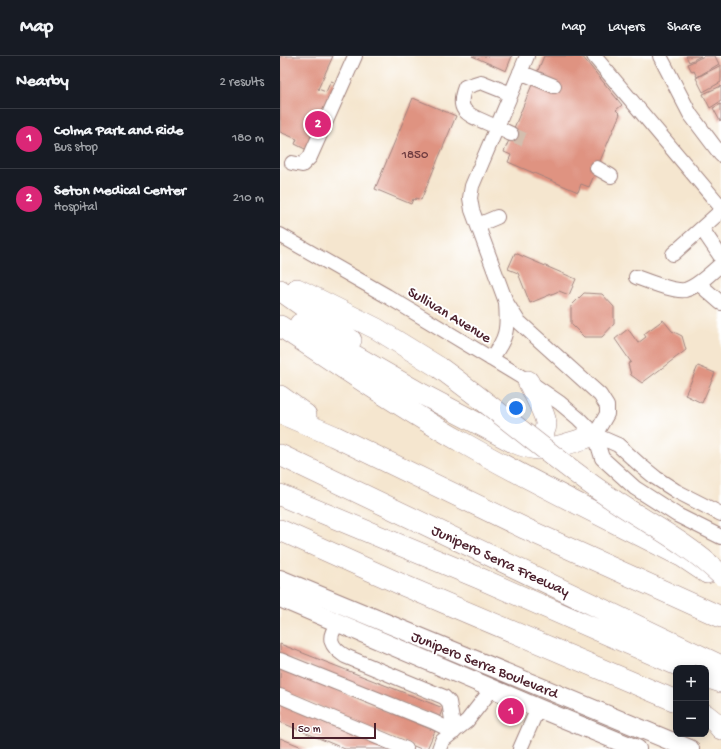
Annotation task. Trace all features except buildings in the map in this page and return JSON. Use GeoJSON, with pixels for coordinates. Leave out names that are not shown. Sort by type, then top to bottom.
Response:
{"type":"FeatureCollection","features":[{"type":"Feature","properties":{"kind":"highway"},"geometry":{"type":"LineString","coordinates":[[280,281],[377,329],[440,368],[472,391],[589,483],[693,552],[721,575]]}},
{"type":"Feature","properties":{"kind":"highway"},"geometry":{"type":"LineString","coordinates":[[280,290],[390,366],[472,419],[512,442],[529,448],[543,449],[595,435]]}},
{"type":"Feature","properties":{"kind":"highway"},"geometry":{"type":"LineString","coordinates":[[280,313],[418,392],[472,419]]}},
{"type":"Feature","properties":{"kind":"highway"},"geometry":{"type":"LineString","coordinates":[[280,326],[437,428],[508,468],[692,562],[721,585]]}},
{"type":"Feature","properties":{"kind":"highway"},"geometry":{"type":"LineString","coordinates":[[512,442],[524,444],[534,442],[542,436],[546,428],[544,417],[528,381]]}},
{"type":"Feature","properties":{"kind":"highway"},"geometry":{"type":"LineString","coordinates":[[280,396],[334,436]]}},
{"type":"Feature","properties":{"kind":"highway"},"geometry":{"type":"LineString","coordinates":[[280,413],[334,436],[526,529],[721,617]]}},
{"type":"Feature","properties":{"kind":"highway","name":"Junipero Serra Freeway"},"geometry":{"type":"LineString","coordinates":[[280,455],[721,666]]}},
{"type":"Feature","properties":{"kind":"highway"},"geometry":{"type":"LineString","coordinates":[[280,495],[479,578],[677,665]]}},
{"type":"Feature","properties":{"kind":"highway"},"geometry":{"type":"LineString","coordinates":[[280,530],[405,586],[673,700]]}},
{"type":"Feature","properties":{"kind":"highway"},"geometry":{"type":"LineString","coordinates":[[280,540],[405,586]]}},
{"type":"Feature","properties":{"kind":"highway"},"geometry":{"type":"LineString","coordinates":[[709,678],[721,682]]}},
{"type":"Feature","properties":{"kind":"highway"},"geometry":{"type":"LineString","coordinates":[[709,717],[716,723],[721,730]]}},
{"type":"Feature","properties":{"kind":"main road","name":"Junipero Serra Boulevard"},"geometry":{"type":"LineString","coordinates":[[280,579],[690,749]]}},
{"type":"Feature","properties":{"kind":"main road","name":"Junipero Serra Boulevard"},"geometry":{"type":"LineString","coordinates":[[280,598],[338,624],[637,749]]}},
{"type":"Feature","properties":{"kind":"main road"},"geometry":{"type":"LineString","coordinates":[[338,624],[361,613]]}},
{"type":"Feature","properties":{"kind":"street"},"geometry":{"type":"LineString","coordinates":[[292,163],[302,164],[310,157],[354,56]]}},
{"type":"Feature","properties":{"kind":"street"},"geometry":{"type":"LineString","coordinates":[[527,56],[472,186],[470,198],[472,210],[506,302],[518,321],[600,395],[607,406],[607,414],[595,435]]}},
{"type":"Feature","properties":{"kind":"street"},"geometry":{"type":"LineString","coordinates":[[594,56],[721,208]]}},
{"type":"Feature","properties":{"kind":"street"},"geometry":{"type":"LineString","coordinates":[[660,56],[690,114],[721,155]]}},
{"type":"Feature","properties":{"kind":"street"},"geometry":{"type":"LineString","coordinates":[[520,72],[554,86]]}},
{"type":"Feature","properties":{"kind":"street"},"geometry":{"type":"LineString","coordinates":[[511,94],[481,82],[465,87],[462,96],[463,107],[468,114],[511,134]]}},
{"type":"Feature","properties":{"kind":"street"},"geometry":{"type":"LineString","coordinates":[[597,168],[611,176]]}},
{"type":"Feature","properties":{"kind":"street"},"geometry":{"type":"LineString","coordinates":[[673,254],[721,211]]}},
{"type":"Feature","properties":{"kind":"street"},"geometry":{"type":"LineString","coordinates":[[478,225],[497,217]]}},
{"type":"Feature","properties":{"kind":"street"},"geometry":{"type":"LineString","coordinates":[[702,229],[721,257]]}},
{"type":"Feature","properties":{"kind":"street","name":"Sullivan Avenue"},"geometry":{"type":"LineString","coordinates":[[280,235],[400,304],[528,381],[560,403],[595,435],[618,445],[662,482],[721,514]]}},
{"type":"Feature","properties":{"kind":"street"},"geometry":{"type":"LineString","coordinates":[[636,277],[663,287],[685,290],[698,283],[721,264]]}},
{"type":"Feature","properties":{"kind":"street"},"geometry":{"type":"LineString","coordinates":[[698,283],[721,303]]}},
{"type":"Feature","properties":{"kind":"street"},"geometry":{"type":"LineString","coordinates":[[491,359],[501,345],[506,331],[506,302]]}},
{"type":"Feature","properties":{"kind":"street","name":"Sullivan Avenue"},"geometry":{"type":"LineString","coordinates":[[595,435],[602,458],[635,488],[677,515],[721,537]]}},
{"type":"Feature","properties":{"kind":"street"},"geometry":{"type":"LineString","coordinates":[[338,624],[333,629],[331,637],[336,650],[345,656],[444,697],[449,702],[454,732]]}},
{"type":"Feature","properties":{"kind":"street"},"geometry":{"type":"LineString","coordinates":[[280,660],[434,722],[454,732]]}},
{"type":"Feature","properties":{"kind":"street"},"geometry":{"type":"LineString","coordinates":[[439,749],[442,741],[467,721],[492,689]]}},
{"type":"Feature","properties":{"kind":"street"},"geometry":{"type":"LineString","coordinates":[[280,696],[406,749]]}},
{"type":"Feature","properties":{"kind":"street"},"geometry":{"type":"LineString","coordinates":[[520,749],[538,708]]}},
{"type":"Feature","properties":{"kind":"tunnel"},"geometry":{"type":"LineString","coordinates":[[511,134],[530,142]]}},
{"type":"Feature","properties":{"kind":"place","name":"Seton Medical Center"},"geometry":{"type":"Point","coordinates":[318,124]}},
{"type":"Feature","properties":{"kind":"place","name":"Colma Park and Ride"},"geometry":{"type":"Point","coordinates":[511,711]}}]}
